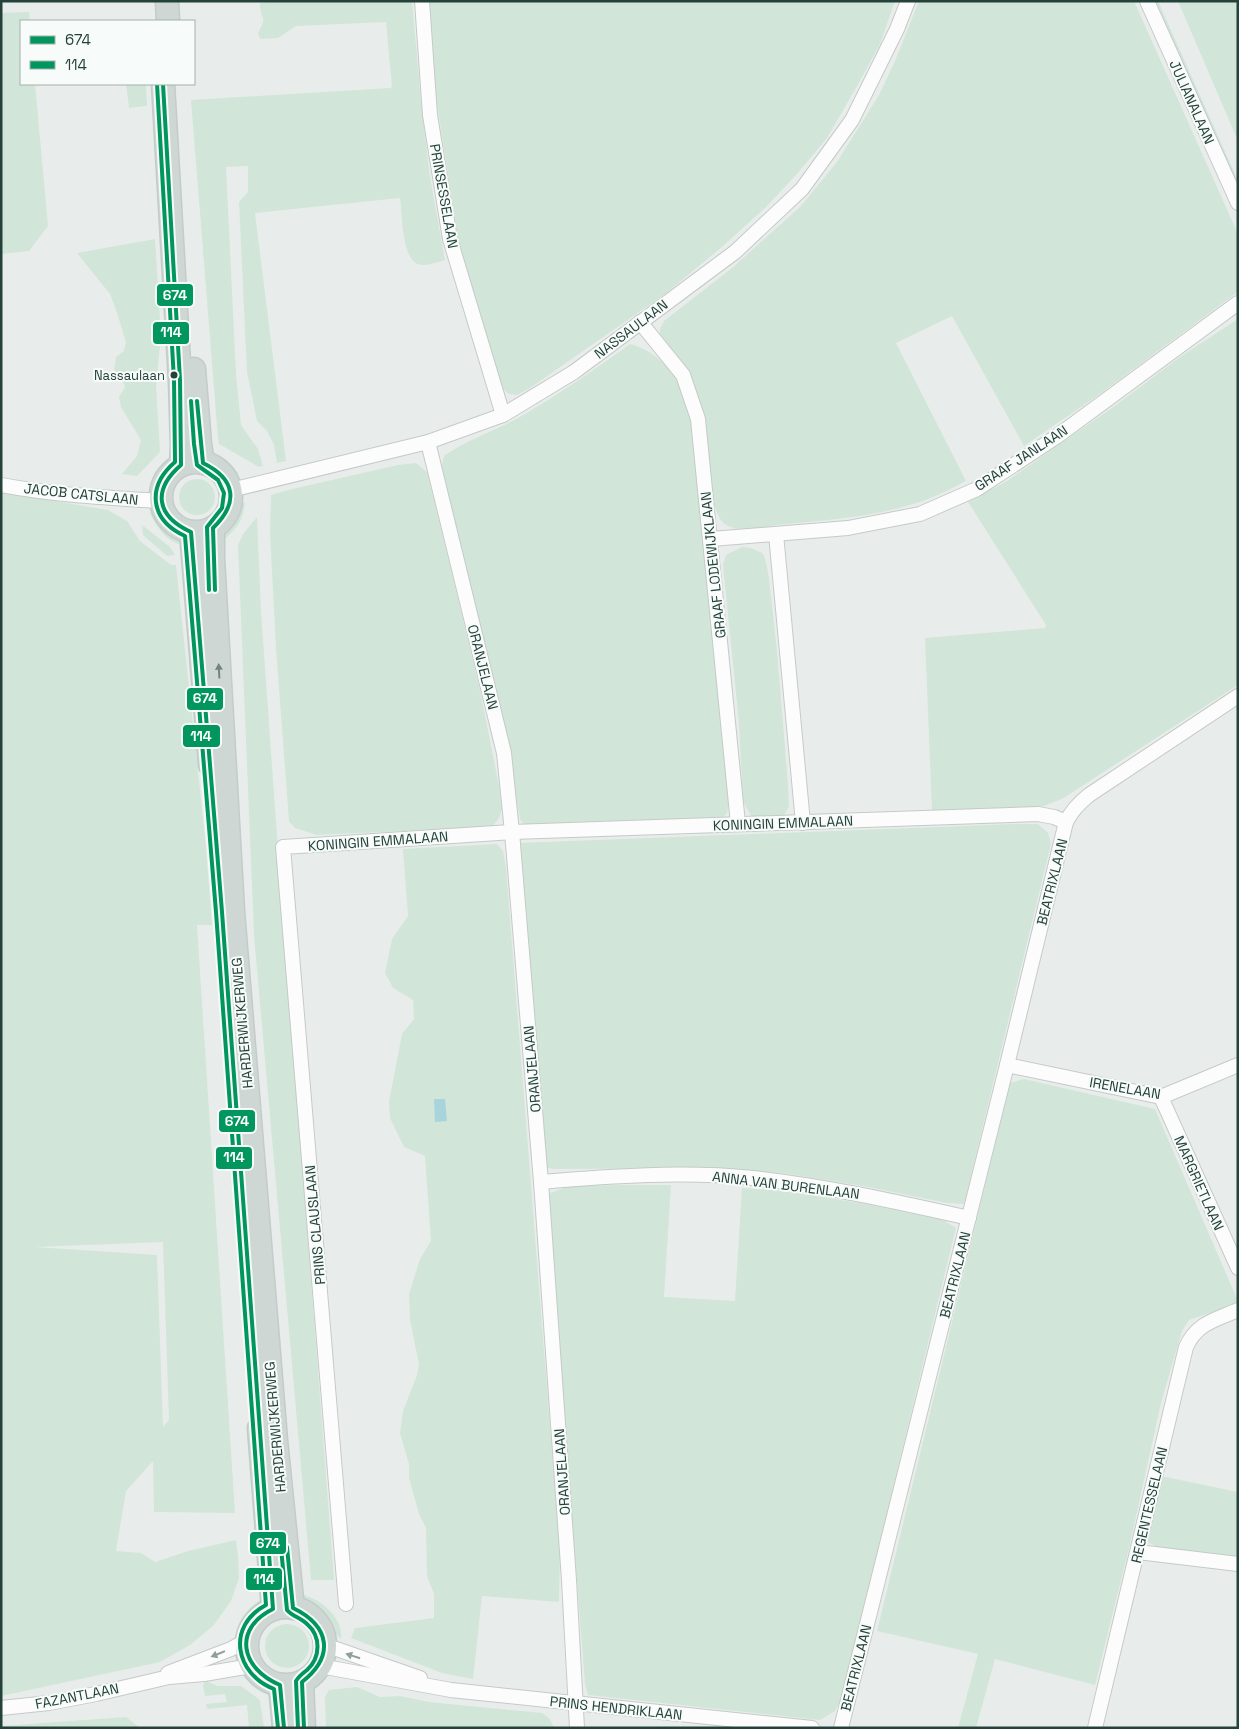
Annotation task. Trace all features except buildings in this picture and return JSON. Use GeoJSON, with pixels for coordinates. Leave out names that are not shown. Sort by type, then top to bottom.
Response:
{"type":"FeatureCollection","features":[{"type":"Feature","properties":{"kind":"main road"},"geometry":{"type":"LineString","coordinates":[[157,1],[159,20]]}},
{"type":"Feature","properties":{"kind":"main road"},"geometry":{"type":"LineString","coordinates":[[167,1],[168,20]]}},
{"type":"Feature","properties":{"kind":"main road"},"geometry":{"type":"LineString","coordinates":[[163,85],[180,380],[181,466]]}},
{"type":"Feature","properties":{"kind":"main road"},"geometry":{"type":"LineString","coordinates":[[173,85],[203,463]]}},
{"type":"Feature","properties":{"kind":"main road"},"geometry":{"type":"LineString","coordinates":[[192,462],[203,463],[213,466],[221,472],[231,490],[231,501],[228,512],[222,521],[213,528],[191,532],[180,528],[164,512],[161,500],[162,490],[172,472],[181,466],[192,462]]}},
{"type":"Feature","properties":{"kind":"main road","name":"HARDERWIJKERWEG"},"geometry":{"type":"LineString","coordinates":[[213,528],[213,558],[233,911],[276,1440],[283,1608]]}},
{"type":"Feature","properties":{"kind":"main road","name":"HARDERWIJKERWEG"},"geometry":{"type":"LineString","coordinates":[[191,532],[221,903],[283,1608]]}},
{"type":"Feature","properties":{"kind":"main road"},"geometry":{"type":"LineString","coordinates":[[283,1608],[305,1612],[316,1621],[322,1632],[322,1655],[309,1678],[292,1685],[280,1685],[269,1682],[259,1675],[252,1666],[247,1654],[247,1640],[252,1627],[261,1616],[283,1608]]}},
{"type":"Feature","properties":{"kind":"main road"},"geometry":{"type":"LineString","coordinates":[[302,1682],[304,1728]]}},
{"type":"Feature","properties":{"kind":"main road"},"geometry":{"type":"LineString","coordinates":[[280,1685],[284,1728]]}},
{"type":"Feature","properties":{"kind":"street","name":"PRINSESSELAAN"},"geometry":{"type":"LineString","coordinates":[[422,1],[430,116],[450,239],[503,415]]}},
{"type":"Feature","properties":{"kind":"street","name":"NASSAULAAN"},"geometry":{"type":"LineString","coordinates":[[231,490],[428,442],[503,415],[574,372],[735,252],[802,189],[852,120],[897,29],[908,1]]}},
{"type":"Feature","properties":{"kind":"street","name":"JULIANALAAN"},"geometry":{"type":"LineString","coordinates":[[1147,1],[1238,203]]}},
{"type":"Feature","properties":{"kind":"street","name":"GRAAF JANLAAN"},"geometry":{"type":"LineString","coordinates":[[711,539],[848,528],[920,514],[977,489],[1056,437],[1238,303]]}},
{"type":"Feature","properties":{"kind":"street","name":"GRAAF LODEWIJKLAAN"},"geometry":{"type":"LineString","coordinates":[[640,322],[683,375],[698,419],[738,824]]}},
{"type":"Feature","properties":{"kind":"street","name":"ORANJELAAN"},"geometry":{"type":"LineString","coordinates":[[428,442],[504,753],[541,1182],[569,1570],[577,1728]]}},
{"type":"Feature","properties":{"kind":"street","name":"JACOB CATSLAAN"},"geometry":{"type":"LineString","coordinates":[[1,484],[36,491],[90,497],[161,500]]}},
{"type":"Feature","properties":{"kind":"street"},"geometry":{"type":"LineString","coordinates":[[776,534],[803,823]]}},
{"type":"Feature","properties":{"kind":"street"},"geometry":{"type":"LineString","coordinates":[[1066,822],[1070,813],[1089,795],[1238,696]]}},
{"type":"Feature","properties":{"kind":"street","name":"KONINGIN EMMALAAN"},"geometry":{"type":"LineString","coordinates":[[283,847],[512,832],[1038,814],[1054,817],[1066,822]]}},
{"type":"Feature","properties":{"kind":"street","name":"BEATRIXLAAN"},"geometry":{"type":"LineString","coordinates":[[841,1728],[1066,822]]}},
{"type":"Feature","properties":{"kind":"street","name":"PRINS CLAUSLAAN"},"geometry":{"type":"LineString","coordinates":[[283,847],[346,1604]]}},
{"type":"Feature","properties":{"kind":"street","name":"IRENELAAN"},"geometry":{"type":"LineString","coordinates":[[1007,1065],[1161,1097],[1238,1065]]}},
{"type":"Feature","properties":{"kind":"street","name":"MARGRIETLAAN"},"geometry":{"type":"LineString","coordinates":[[1161,1097],[1238,1268]]}},
{"type":"Feature","properties":{"kind":"street","name":"ANNA VAN BURENLAAN"},"geometry":{"type":"LineString","coordinates":[[541,1182],[611,1176],[683,1174],[752,1178],[866,1195],[969,1218]]}},
{"type":"Feature","properties":{"kind":"street","name":"REGENTESSELAAN"},"geometry":{"type":"LineString","coordinates":[[1095,1728],[1186,1347],[1191,1336],[1199,1328],[1238,1310]]}},
{"type":"Feature","properties":{"kind":"street"},"geometry":{"type":"LineString","coordinates":[[1138,1552],[1238,1564]]}},
{"type":"Feature","properties":{"kind":"street","name":"FAZANTLAAN"},"geometry":{"type":"LineString","coordinates":[[151,1681],[224,1652],[247,1640]]}},
{"type":"Feature","properties":{"kind":"street","name":"PRINS HENDRIKLAAN"},"geometry":{"type":"LineString","coordinates":[[322,1655],[451,1690]]}},
{"type":"Feature","properties":{"kind":"street","name":"PRINS HENDRIKLAAN"},"geometry":{"type":"LineString","coordinates":[[322,1655],[451,1690],[812,1728]]}},
{"type":"Feature","properties":{"kind":"street","name":"FAZANTLAAN"},"geometry":{"type":"LineString","coordinates":[[1,1708],[96,1694],[168,1677],[198,1675],[252,1666]]}},
{"type":"Feature","properties":{"kind":"green space"},"geometry":{"type":"Polygon","coordinates":[[[271,1],[412,1],[430,177],[445,260],[424,265],[418,264],[413,260],[406,245],[400,198],[255,213],[286,461],[277,463],[274,445],[267,431],[257,421],[247,372],[239,202],[248,192],[248,166],[226,167],[236,374],[241,425],[258,449],[263,466],[259,467],[219,444],[191,100],[392,87],[386,22],[296,26],[278,38],[260,39],[258,33],[263,19],[260,3],[271,1]]]}},
{"type":"Feature","properties":{"kind":"green space"},"geometry":{"type":"Polygon","coordinates":[[[428,1],[895,1],[880,44],[827,138],[766,207],[665,294],[530,388],[517,395],[509,394],[501,388],[464,267],[435,91],[428,1]]]}},
{"type":"Feature","properties":{"kind":"green space"},"geometry":{"type":"Polygon","coordinates":[[[919,1],[1134,1],[1238,234],[1238,292],[1097,396],[1024,446],[952,316],[896,343],[966,481],[928,499],[872,514],[752,529],[733,528],[720,519],[714,504],[701,407],[692,385],[659,337],[660,329],[664,321],[732,268],[800,207],[837,162],[879,95],[919,1]]]}},
{"type":"Feature","properties":{"kind":"green space"},"geometry":{"type":"Polygon","coordinates":[[[1156,1],[1158,1],[1238,181],[1238,187],[1156,1]]]}},
{"type":"Feature","properties":{"kind":"green space"},"geometry":{"type":"Polygon","coordinates":[[[1178,1],[1238,1],[1238,141],[1178,1]]]}},
{"type":"Feature","properties":{"kind":"green space"},"geometry":{"type":"Polygon","coordinates":[[[29,12],[30,20],[20,20],[20,85],[35,85],[48,226],[29,251],[1,254],[1,13],[29,12]]]}},
{"type":"Feature","properties":{"kind":"green space"},"geometry":{"type":"Polygon","coordinates":[[[126,85],[146,85],[147,106],[129,108],[126,85]]]}},
{"type":"Feature","properties":{"kind":"green space"},"geometry":{"type":"Polygon","coordinates":[[[155,239],[161,335],[156,386],[160,452],[137,476],[122,474],[137,456],[141,440],[121,407],[119,397],[125,387],[123,380],[114,370],[116,357],[124,351],[126,342],[110,294],[77,253],[155,239]]]}},
{"type":"Feature","properties":{"kind":"green space"},"geometry":{"type":"Polygon","coordinates":[[[1238,319],[1238,685],[1062,799],[1041,807],[932,811],[925,638],[1045,628],[1046,625],[968,502],[1007,481],[1116,405],[1180,357],[1238,319]]]}},
{"type":"Feature","properties":{"kind":"green space"},"geometry":{"type":"Polygon","coordinates":[[[630,344],[648,351],[664,363],[681,387],[692,422],[723,722],[729,803],[727,813],[721,819],[525,826],[520,819],[507,741],[442,465],[444,456],[453,450],[534,409],[630,344]]]}},
{"type":"Feature","properties":{"kind":"green space"},"geometry":{"type":"Polygon","coordinates":[[[207,450],[226,460],[239,475],[228,473],[219,468],[207,450]]]}},
{"type":"Feature","properties":{"kind":"green space"},"geometry":{"type":"Polygon","coordinates":[[[416,463],[427,472],[480,690],[502,809],[499,818],[492,827],[317,835],[295,828],[289,821],[276,648],[270,533],[271,495],[398,465],[416,463]]]}},
{"type":"Feature","properties":{"kind":"green space"},"geometry":{"type":"Polygon","coordinates":[[[197,479],[204,480],[210,484],[214,490],[214,504],[210,510],[204,514],[197,515],[190,514],[184,510],[180,504],[179,497],[180,490],[184,484],[190,480],[197,479]]]}},
{"type":"Feature","properties":{"kind":"green space"},"geometry":{"type":"Polygon","coordinates":[[[1,492],[108,510],[127,521],[140,541],[171,565],[176,565],[206,847],[212,925],[197,925],[235,1513],[154,1512],[153,1461],[126,1491],[116,1551],[141,1553],[155,1562],[188,1551],[236,1540],[239,1578],[231,1601],[213,1626],[190,1645],[160,1662],[1,1696],[1,492]],[[163,1242],[35,1247],[157,1255],[163,1427],[169,1420],[163,1242]]]}},
{"type":"Feature","properties":{"kind":"green space"},"geometry":{"type":"Polygon","coordinates":[[[245,502],[243,514],[238,524],[222,541],[225,523],[231,513],[245,502]]]}},
{"type":"Feature","properties":{"kind":"green space"},"geometry":{"type":"Polygon","coordinates":[[[149,512],[170,525],[179,534],[185,545],[173,542],[163,534],[149,512]]]}},
{"type":"Feature","properties":{"kind":"green space"},"geometry":{"type":"Polygon","coordinates":[[[257,517],[261,611],[276,822],[334,1580],[311,1580],[254,935],[238,545],[243,534],[257,517]]]}},
{"type":"Feature","properties":{"kind":"green space"},"geometry":{"type":"Polygon","coordinates":[[[142,525],[170,547],[175,555],[167,556],[143,535],[142,525]]]}},
{"type":"Feature","properties":{"kind":"green space"},"geometry":{"type":"Polygon","coordinates":[[[742,547],[751,548],[762,553],[765,558],[769,578],[788,784],[789,806],[784,816],[752,818],[743,801],[739,723],[723,565],[726,555],[742,547]]]}},
{"type":"Feature","properties":{"kind":"green space"},"geometry":{"type":"Polygon","coordinates":[[[1038,824],[1048,833],[1051,844],[964,1204],[947,1203],[789,1174],[724,1168],[554,1169],[544,1167],[519,843],[1038,824]]]}},
{"type":"Feature","properties":{"kind":"green space"},"geometry":{"type":"Polygon","coordinates":[[[497,844],[503,851],[506,868],[560,1553],[559,1602],[482,1596],[473,1679],[442,1673],[351,1638],[355,1628],[434,1618],[434,1594],[427,1576],[426,1528],[419,1514],[409,1478],[409,1464],[400,1433],[403,1411],[417,1375],[419,1364],[410,1320],[409,1294],[420,1259],[431,1241],[425,1156],[404,1147],[390,1118],[389,1102],[402,1034],[414,1019],[413,1000],[393,988],[385,973],[392,939],[408,916],[403,849],[497,844]]]}},
{"type":"Feature","properties":{"kind":"green space"},"geometry":{"type":"Polygon","coordinates":[[[1024,1079],[1155,1109],[1238,1301],[1231,1306],[1189,1320],[1182,1331],[1161,1403],[1130,1544],[1095,1685],[995,1659],[976,1728],[958,1728],[978,1654],[877,1631],[1010,1083],[1024,1079]]]}},
{"type":"Feature","properties":{"kind":"green space"},"geometry":{"type":"Polygon","coordinates":[[[671,1185],[664,1297],[735,1301],[742,1188],[787,1191],[865,1204],[943,1220],[956,1228],[842,1698],[835,1711],[820,1720],[588,1695],[585,1684],[547,1194],[569,1186],[671,1185]]]}},
{"type":"Feature","properties":{"kind":"green space"},"geometry":{"type":"Polygon","coordinates":[[[1161,1476],[1238,1492],[1238,1557],[1157,1547],[1146,1541],[1161,1476]]]}},
{"type":"Feature","properties":{"kind":"green space"},"geometry":{"type":"Polygon","coordinates":[[[298,1594],[314,1599],[328,1609],[338,1623],[341,1639],[298,1594]]]}},
{"type":"Feature","properties":{"kind":"green space"},"geometry":{"type":"Polygon","coordinates":[[[260,1600],[251,1624],[234,1642],[242,1618],[260,1600]]]}},
{"type":"Feature","properties":{"kind":"green space"},"geometry":{"type":"Polygon","coordinates":[[[287,1624],[299,1628],[305,1634],[309,1646],[305,1658],[299,1664],[287,1668],[275,1664],[269,1658],[265,1646],[269,1634],[275,1628],[287,1624]]]}},
{"type":"Feature","properties":{"kind":"green space"},"geometry":{"type":"Polygon","coordinates":[[[241,1672],[256,1676],[268,1687],[274,1696],[255,1688],[241,1672]]]}},
{"type":"Feature","properties":{"kind":"green space"},"geometry":{"type":"Polygon","coordinates":[[[205,1680],[217,1686],[241,1686],[260,1700],[264,1728],[249,1728],[247,1705],[207,1709],[206,1704],[227,1702],[225,1694],[205,1696],[203,1686],[205,1680]]]}},
{"type":"Feature","properties":{"kind":"green space"},"geometry":{"type":"Polygon","coordinates":[[[357,1687],[380,1697],[400,1696],[429,1702],[542,1713],[550,1719],[554,1728],[326,1728],[325,1697],[329,1690],[357,1687]]]}},
{"type":"Feature","properties":{"kind":"green space"},"geometry":{"type":"Polygon","coordinates":[[[126,1717],[140,1728],[1,1728],[1,1726],[126,1717]]]}},
{"type":"Feature","properties":{"kind":"water"},"geometry":{"type":"Polygon","coordinates":[[[434,1099],[445,1099],[447,1121],[435,1122],[434,1099]]]}},
{"type":"Feature","properties":{"kind":"transit line","name":"114"},"geometry":{"type":"LineString","coordinates":[[157,85],[174,380],[175,462],[159,482],[156,502],[159,512],[165,521],[173,529],[185,536],[216,912],[266,1605],[253,1614],[245,1625],[240,1649],[244,1661],[251,1672],[261,1682],[274,1689],[278,1728]]}},
{"type":"Feature","properties":{"kind":"transit line","name":"674"},"geometry":{"type":"LineString","coordinates":[[163,85],[180,380],[181,465],[165,484],[162,502],[171,518],[179,526],[191,532],[222,912],[273,1609],[260,1617],[251,1627],[246,1649],[257,1669],[267,1678],[280,1685],[284,1728]]}},
{"type":"Feature","properties":{"kind":"transit line","name":"114"},"geometry":{"type":"LineString","coordinates":[[191,401],[197,465],[218,480],[224,493],[222,508],[207,527],[209,590]]}},
{"type":"Feature","properties":{"kind":"transit line","name":"674"},"geometry":{"type":"LineString","coordinates":[[197,401],[203,463],[222,476],[228,484],[230,492],[227,510],[213,528],[215,590]]}},
{"type":"Feature","properties":{"kind":"transit line","name":"674"},"geometry":{"type":"LineString","coordinates":[[287,1547],[293,1608],[315,1624],[321,1632],[324,1642],[320,1662],[302,1682],[304,1728]]}},
{"type":"Feature","properties":{"kind":"transit line","name":"114"},"geometry":{"type":"LineString","coordinates":[[281,1548],[287,1610],[312,1629],[318,1647],[312,1665],[296,1681],[298,1728]]}},
{"type":"Feature","properties":{"kind":"place","name":"Nassaulaan"},"geometry":{"type":"Point","coordinates":[174,375]}}]}
